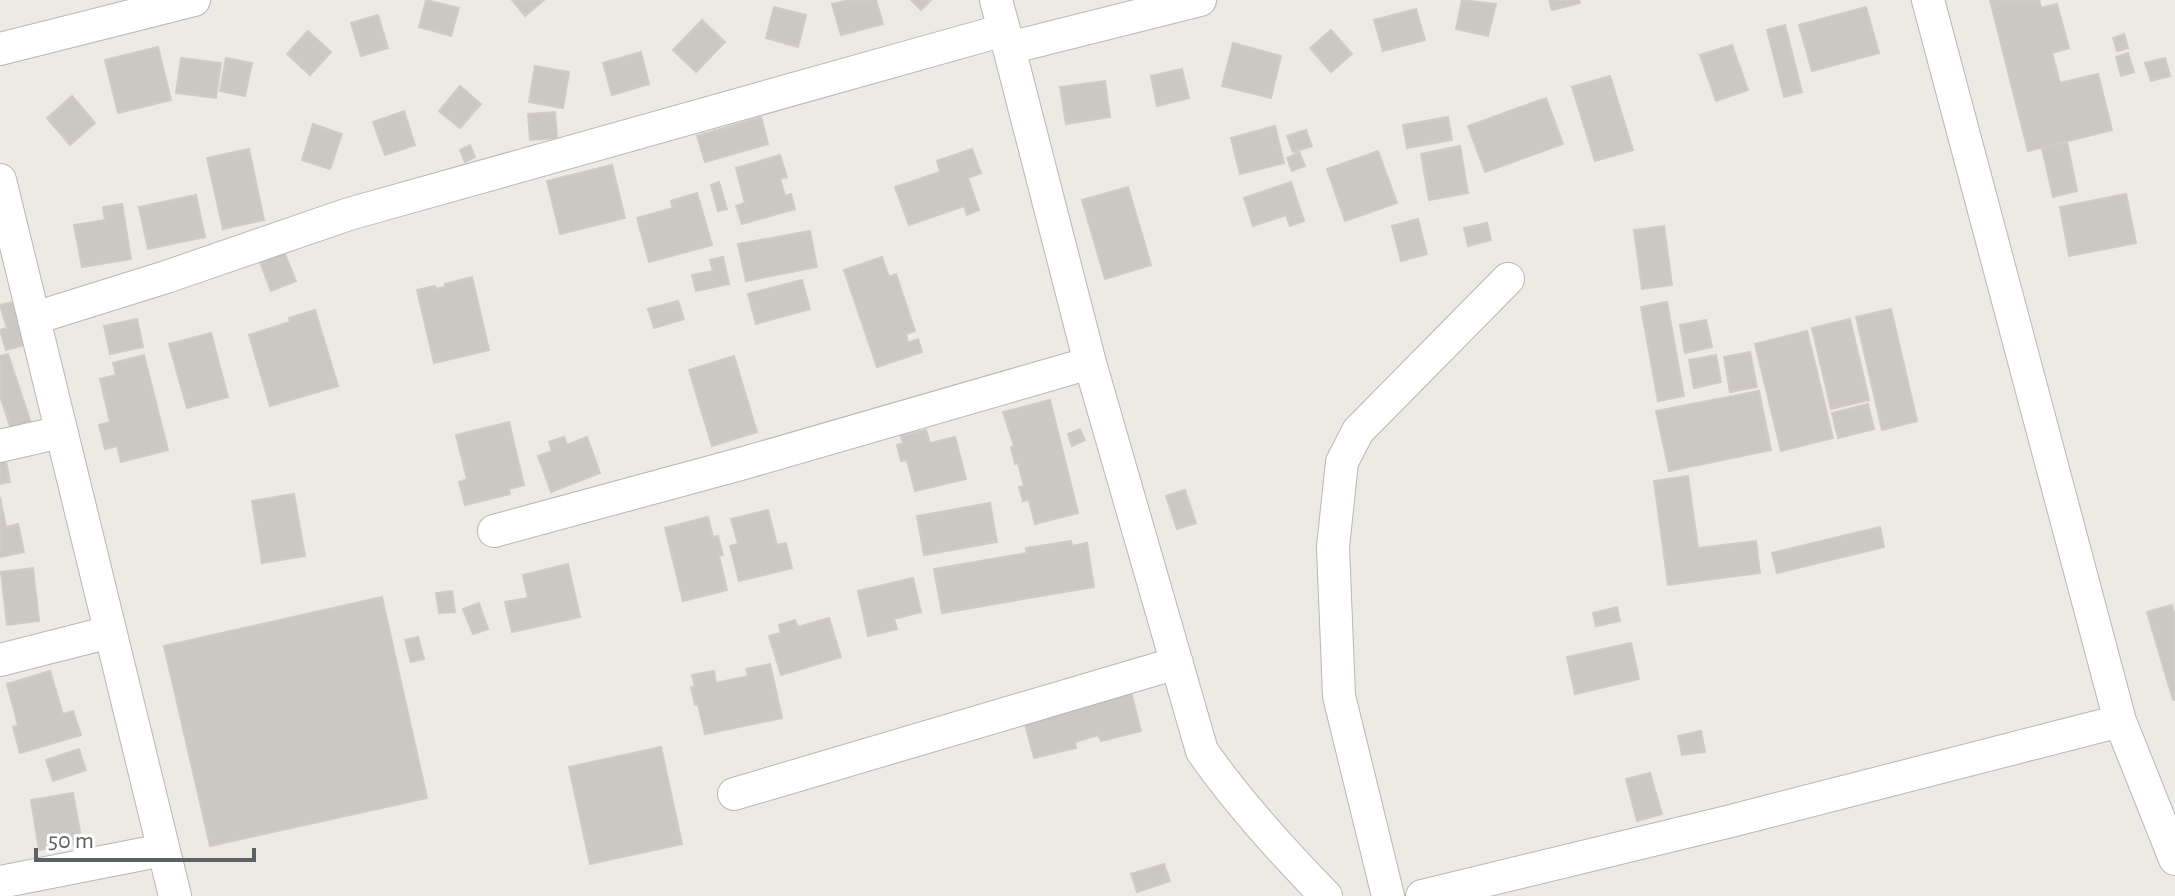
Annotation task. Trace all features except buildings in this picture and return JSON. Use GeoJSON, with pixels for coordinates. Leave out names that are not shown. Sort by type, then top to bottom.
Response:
{"type":"FeatureCollection","features":[{"type":"Feature","properties":{"kind":"street"},"geometry":{"type":"LineString","coordinates":[[0,49],[194,0]]}},
{"type":"Feature","properties":{"kind":"street"},"geometry":{"type":"LineString","coordinates":[[35,318],[349,214],[1003,26],[1200,0]]}},
{"type":"Feature","properties":{"kind":"street"},"geometry":{"type":"LineString","coordinates":[[1928,0],[2120,721],[2175,859]]}},
{"type":"Feature","properties":{"kind":"street"},"geometry":{"type":"LineString","coordinates":[[1003,26],[1090,363],[1202,751],[1269,837],[1326,896]]}},
{"type":"Feature","properties":{"kind":"street"},"geometry":{"type":"LineString","coordinates":[[0,180],[175,896]]}},
{"type":"Feature","properties":{"kind":"street"},"geometry":{"type":"LineString","coordinates":[[1388,896],[1339,696],[1333,547],[1342,462],[1358,431],[1508,279]]}},
{"type":"Feature","properties":{"kind":"street"},"geometry":{"type":"LineString","coordinates":[[494,531],[1090,363]]}},
{"type":"Feature","properties":{"kind":"street"},"geometry":{"type":"LineString","coordinates":[[0,446],[61,432]]}},
{"type":"Feature","properties":{"kind":"street"},"geometry":{"type":"LineString","coordinates":[[0,660],[110,632]]}},
{"type":"Feature","properties":{"kind":"street"},"geometry":{"type":"LineString","coordinates":[[734,794],[1177,663]]}},
{"type":"Feature","properties":{"kind":"street"},"geometry":{"type":"LineString","coordinates":[[1422,896],[2120,721]]}},
{"type":"Feature","properties":{"kind":"street"},"geometry":{"type":"LineString","coordinates":[[0,882],[163,850]]}}]}
